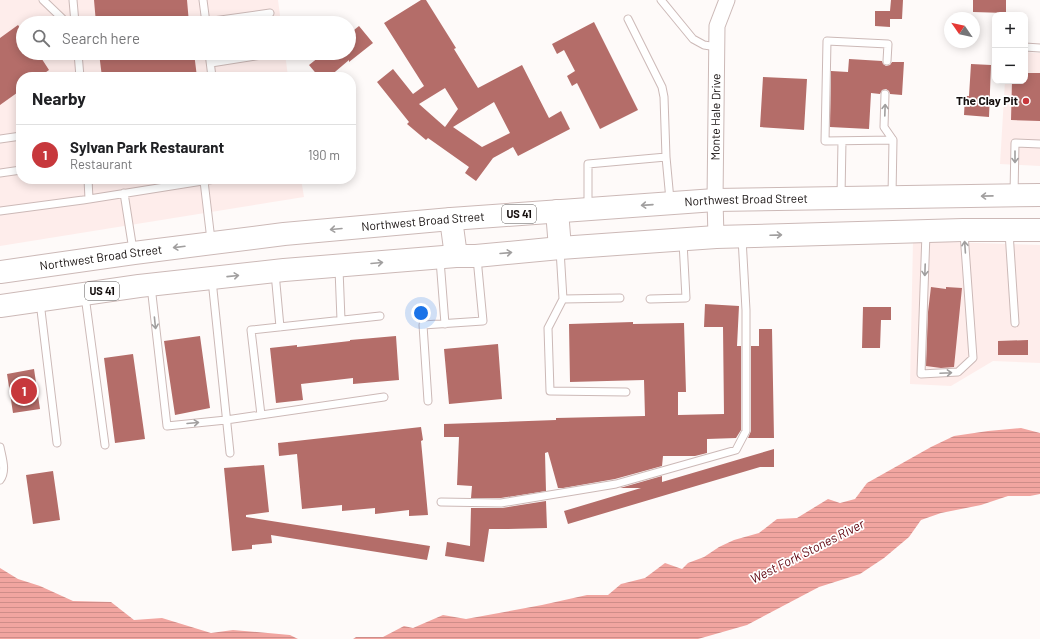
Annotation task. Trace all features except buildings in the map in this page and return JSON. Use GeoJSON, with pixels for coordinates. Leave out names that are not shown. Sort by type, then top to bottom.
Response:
{"type":"FeatureCollection","features":[{"type":"Feature","properties":{"kind":"main road","name":"Northwest Broad Street"},"geometry":{"type":"LineString","coordinates":[[0,272],[284,234],[557,211],[715,200],[1040,196]]}},
{"type":"Feature","properties":{"kind":"main road"},"geometry":{"type":"LineString","coordinates":[[557,211],[560,248]]}},
{"type":"Feature","properties":{"kind":"main road"},"geometry":{"type":"LineString","coordinates":[[451,219],[457,256]]}},
{"type":"Feature","properties":{"kind":"main road","name":"US 41"},"geometry":{"type":"LineString","coordinates":[[0,306],[145,285],[275,271],[683,239],[963,230],[1040,230]]}},
{"type":"Feature","properties":{"kind":"main road"},"geometry":{"type":"LineString","coordinates":[[134,253],[145,285]]}},
{"type":"Feature","properties":{"kind":"street","name":"Monte Hale Drive"},"geometry":{"type":"LineString","coordinates":[[716,237],[717,26],[728,0]]}},
{"type":"Feature","properties":{"kind":"lane"},"geometry":{"type":"LineString","coordinates":[[43,0],[60,16]]}},
{"type":"Feature","properties":{"kind":"lane"},"geometry":{"type":"LineString","coordinates":[[73,0],[74,16]]}},
{"type":"Feature","properties":{"kind":"lane"},"geometry":{"type":"LineString","coordinates":[[203,0],[205,16]]}},
{"type":"Feature","properties":{"kind":"lane"},"geometry":{"type":"LineString","coordinates":[[661,0],[693,39],[704,45],[717,47]]}},
{"type":"Feature","properties":{"kind":"lane"},"geometry":{"type":"LineString","coordinates":[[251,16],[270,13]]}},
{"type":"Feature","properties":{"kind":"lane"},"geometry":{"type":"LineString","coordinates":[[628,19],[662,87],[664,97],[666,157],[670,203]]}},
{"type":"Feature","properties":{"kind":"lane"},"geometry":{"type":"LineString","coordinates":[[887,61],[888,44],[827,41],[825,141],[893,140]]}},
{"type":"Feature","properties":{"kind":"lane"},"geometry":{"type":"LineString","coordinates":[[1028,48],[1040,48]]}},
{"type":"Feature","properties":{"kind":"lane"},"geometry":{"type":"LineString","coordinates":[[79,60],[80,72]]}},
{"type":"Feature","properties":{"kind":"lane"},"geometry":{"type":"LineString","coordinates":[[211,60],[212,72]]}},
{"type":"Feature","properties":{"kind":"lane"},"geometry":{"type":"LineString","coordinates":[[211,63],[230,60]]}},
{"type":"Feature","properties":{"kind":"lane"},"geometry":{"type":"LineString","coordinates":[[885,94],[884,127],[893,140],[892,197]]}},
{"type":"Feature","properties":{"kind":"lane"},"geometry":{"type":"LineString","coordinates":[[0,139],[16,137]]}},
{"type":"Feature","properties":{"kind":"lane"},"geometry":{"type":"LineString","coordinates":[[841,198],[842,141]]}},
{"type":"Feature","properties":{"kind":"lane"},"geometry":{"type":"LineString","coordinates":[[1014,196],[1015,143],[1040,144]]}},
{"type":"Feature","properties":{"kind":"lane"},"geometry":{"type":"LineString","coordinates":[[588,209],[588,164],[666,157]]}},
{"type":"Feature","properties":{"kind":"lane"},"geometry":{"type":"LineString","coordinates":[[0,173],[16,171]]}},
{"type":"Feature","properties":{"kind":"lane"},"geometry":{"type":"LineString","coordinates":[[88,184],[89,199]]}},
{"type":"Feature","properties":{"kind":"lane"},"geometry":{"type":"LineString","coordinates":[[0,210],[89,199],[184,184]]}},
{"type":"Feature","properties":{"kind":"lane"},"geometry":{"type":"LineString","coordinates":[[204,184],[211,243]]}},
{"type":"Feature","properties":{"kind":"lane"},"geometry":{"type":"LineString","coordinates":[[124,193],[134,253]]}},
{"type":"Feature","properties":{"kind":"lane"},"geometry":{"type":"LineString","coordinates":[[926,231],[921,374],[958,372],[973,358],[963,230]]}},
{"type":"Feature","properties":{"kind":"lane"},"geometry":{"type":"LineString","coordinates":[[1009,230],[1015,324]]}},
{"type":"Feature","properties":{"kind":"lane"},"geometry":{"type":"LineString","coordinates":[[441,502],[501,503],[616,484],[736,450],[746,431],[746,310],[742,236]]}},
{"type":"Feature","properties":{"kind":"lane"},"geometry":{"type":"LineString","coordinates":[[650,298],[686,298],[683,239]]}},
{"type":"Feature","properties":{"kind":"lane"},"geometry":{"type":"LineString","coordinates":[[560,248],[563,299],[548,328],[550,391],[626,392]]}},
{"type":"Feature","properties":{"kind":"lane"},"geometry":{"type":"LineString","coordinates":[[445,324],[457,256]]}},
{"type":"Feature","properties":{"kind":"lane"},"geometry":{"type":"LineString","coordinates":[[428,401],[423,325],[483,321],[457,256]]}},
{"type":"Feature","properties":{"kind":"lane"},"geometry":{"type":"LineString","coordinates":[[339,266],[341,320]]}},
{"type":"Feature","properties":{"kind":"lane"},"geometry":{"type":"LineString","coordinates":[[275,271],[280,327]]}},
{"type":"Feature","properties":{"kind":"lane"},"geometry":{"type":"LineString","coordinates":[[211,278],[230,453]]}},
{"type":"Feature","properties":{"kind":"lane"},"geometry":{"type":"LineString","coordinates":[[145,285],[167,426],[226,420],[384,397]]}},
{"type":"Feature","properties":{"kind":"lane"},"geometry":{"type":"LineString","coordinates":[[85,294],[105,445]]}},
{"type":"Feature","properties":{"kind":"lane"},"geometry":{"type":"LineString","coordinates":[[563,299],[620,298]]}},
{"type":"Feature","properties":{"kind":"lane"},"geometry":{"type":"LineString","coordinates":[[40,300],[57,443]]}},
{"type":"Feature","properties":{"kind":"lane"},"geometry":{"type":"LineString","coordinates":[[261,415],[251,330],[380,316]]}},
{"type":"Feature","properties":{"kind":"lane"},"geometry":{"type":"LineString","coordinates":[[0,447],[4,471],[0,480]]}},
{"type":"Feature","properties":{"kind":"shaded area"},"geometry":{"type":"Polygon","coordinates":[[[0,0],[278,0],[280,16],[16,16],[16,60],[286,60],[287,72],[16,72],[16,184],[302,184],[304,197],[0,246],[0,0]]]}},
{"type":"Feature","properties":{"kind":"shaded area"},"geometry":{"type":"Polygon","coordinates":[[[1028,52],[1040,53],[1040,166],[1000,164],[1005,84],[1028,84],[1028,52]]]}},
{"type":"Feature","properties":{"kind":"shaded area"},"geometry":{"type":"Polygon","coordinates":[[[913,241],[1040,245],[1040,363],[993,361],[951,386],[910,384],[913,241]]]}},
{"type":"Feature","properties":{"kind":"water","name":"West Fork Stones River"},"geometry":{"type":"Polygon","coordinates":[[[1021,428],[1040,433],[1040,494],[1030,496],[1008,496],[981,505],[941,513],[921,520],[909,537],[884,558],[860,574],[819,587],[747,625],[698,639],[353,639],[356,637],[383,637],[404,626],[413,628],[443,615],[466,619],[587,595],[608,595],[621,584],[645,578],[665,563],[682,569],[688,563],[704,557],[719,547],[734,540],[759,533],[777,519],[797,518],[828,499],[840,503],[855,499],[867,483],[931,447],[954,436],[1021,428]]]}},
{"type":"Feature","properties":{"kind":"water"},"geometry":{"type":"Polygon","coordinates":[[[0,568],[18,579],[40,586],[73,601],[111,602],[134,620],[162,618],[211,633],[233,630],[290,635],[298,639],[0,639],[0,568]]]}},
{"type":"Feature","properties":{"kind":"place","name":"The Clay Pit"},"geometry":{"type":"Point","coordinates":[1026,101]}},
{"type":"Feature","properties":{"kind":"place","name":"Sylvan Park Restaurant"},"geometry":{"type":"Point","coordinates":[24,391]}}]}
